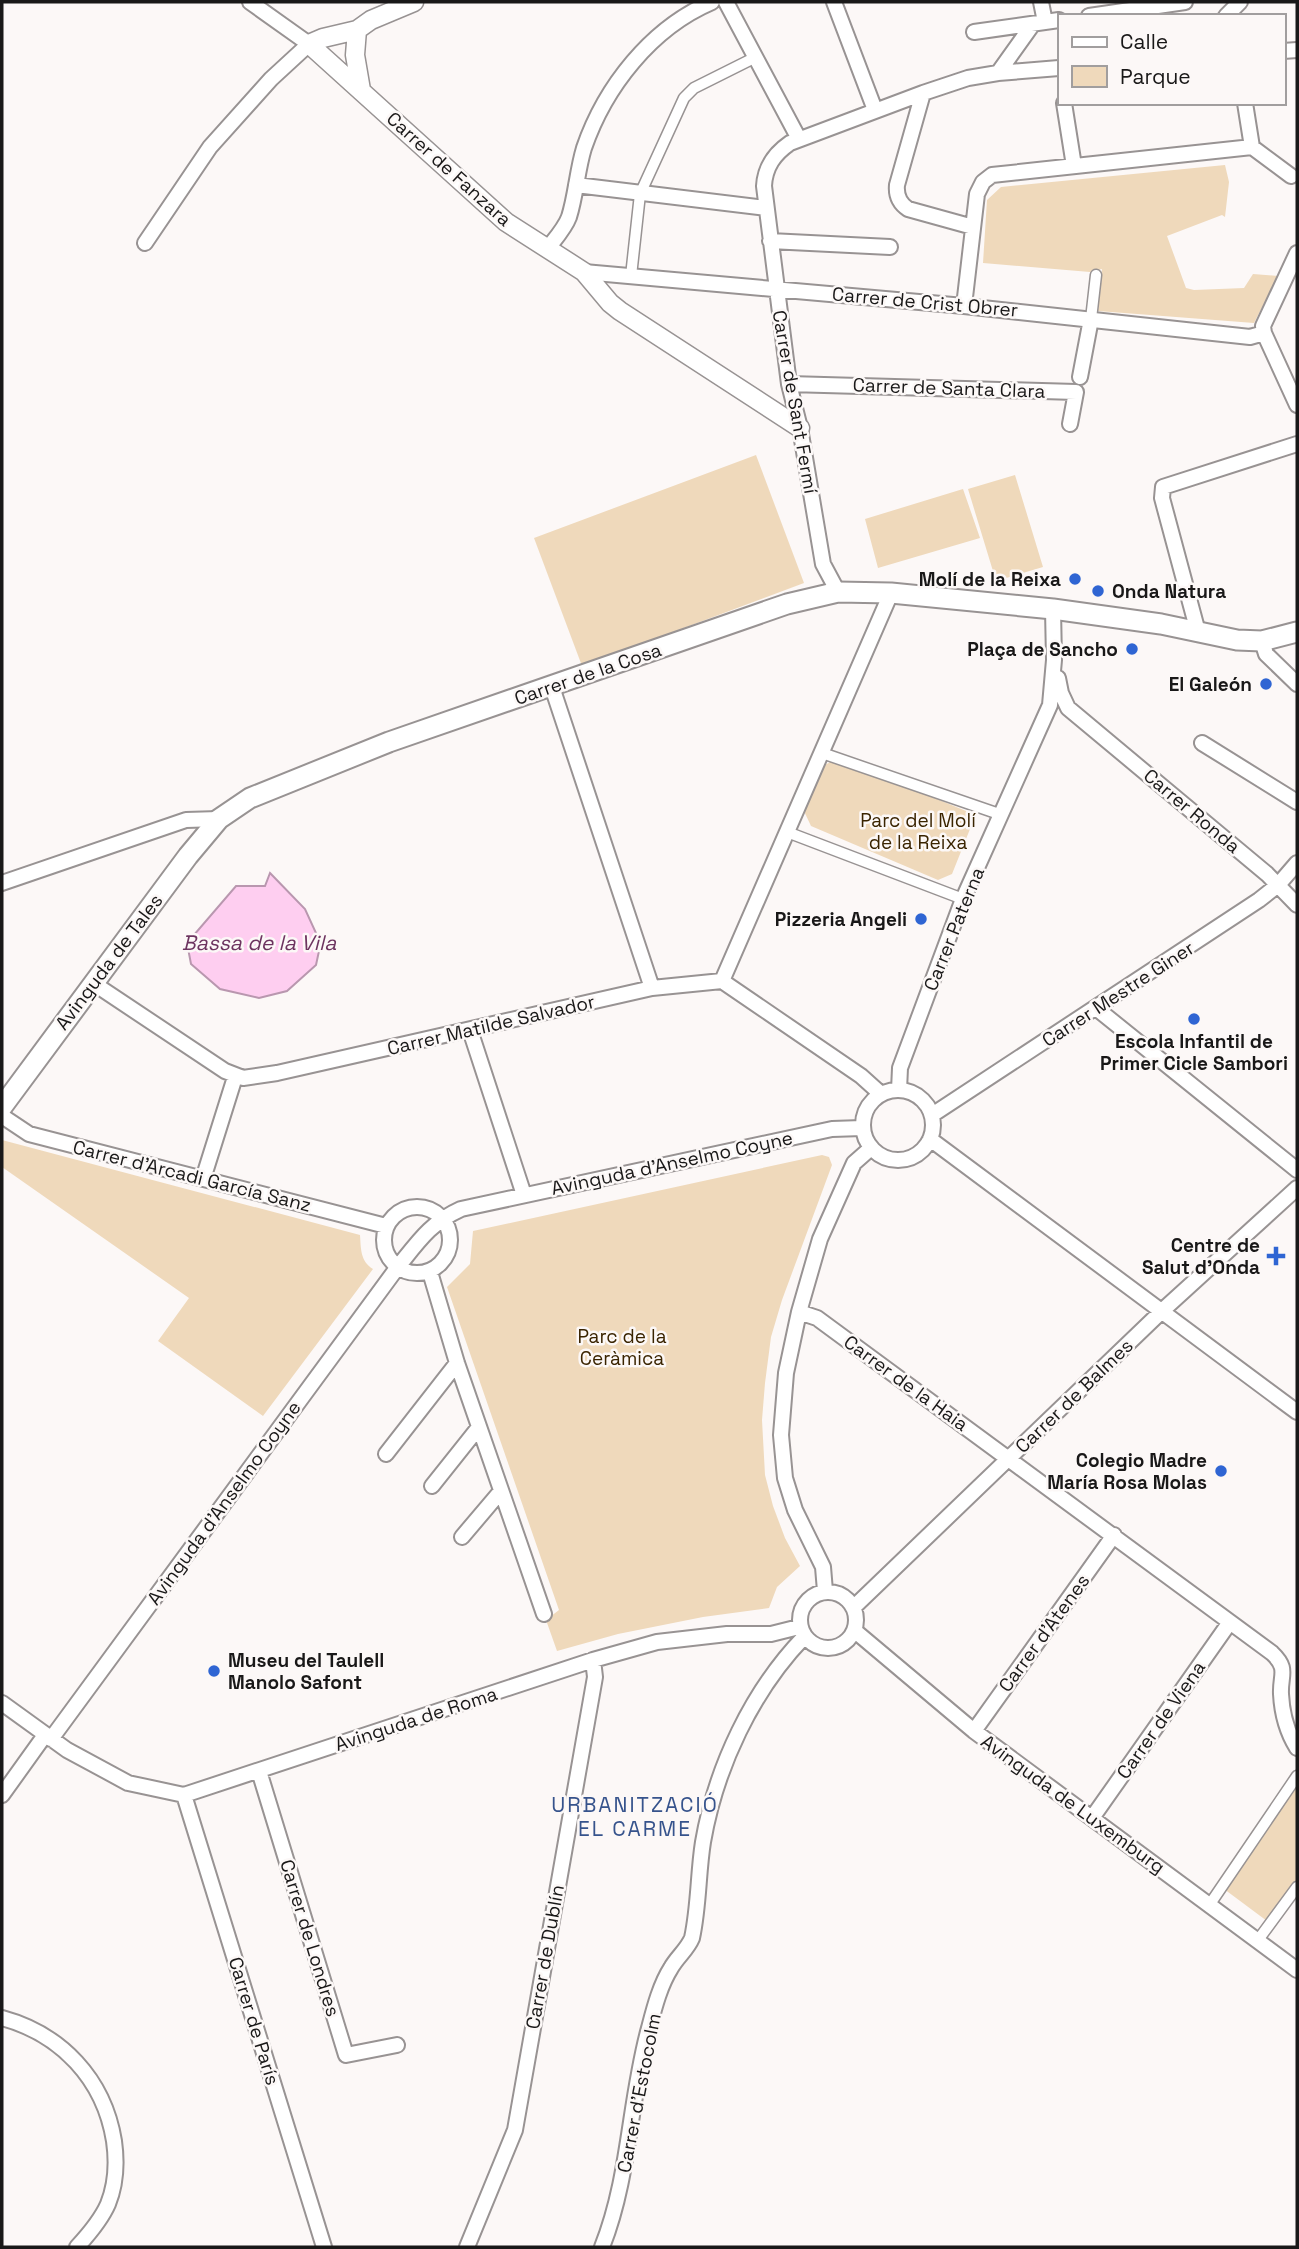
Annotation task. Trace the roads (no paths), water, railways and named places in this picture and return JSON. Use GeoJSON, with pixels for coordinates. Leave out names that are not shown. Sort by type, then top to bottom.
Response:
{"type":"FeatureCollection","features":[{"type":"Feature","properties":{"kind":"main road","name":"Carrer de la Cosa"},"geometry":{"type":"LineString","coordinates":[[219,819],[250,798],[389,742],[787,604],[838,592],[891,593],[1053,609],[1161,624],[1237,640],[1262,641],[1297,632]]}},
{"type":"Feature","properties":{"kind":"main road","name":"Avinguda de Tales"},"geometry":{"type":"LineString","coordinates":[[2,1107],[188,856],[219,819]]}},
{"type":"Feature","properties":{"kind":"street"},"geometry":{"type":"LineString","coordinates":[[250,2],[309,44]]}},
{"type":"Feature","properties":{"kind":"street"},"geometry":{"type":"LineString","coordinates":[[145,243],[210,147],[271,79],[309,44],[356,30],[371,20],[414,2]]}},
{"type":"Feature","properties":{"kind":"street"},"geometry":{"type":"LineString","coordinates":[[548,248],[569,219],[584,147],[597,117],[624,73],[643,51],[687,14],[712,2]]}},
{"type":"Feature","properties":{"kind":"street"},"geometry":{"type":"LineString","coordinates":[[726,2],[799,139]]}},
{"type":"Feature","properties":{"kind":"street"},"geometry":{"type":"LineString","coordinates":[[834,2],[875,110]]}},
{"type":"Feature","properties":{"kind":"street"},"geometry":{"type":"LineString","coordinates":[[1041,2],[1046,22]]}},
{"type":"Feature","properties":{"kind":"street"},"geometry":{"type":"LineString","coordinates":[[1103,14],[1185,2]]}},
{"type":"Feature","properties":{"kind":"street"},"geometry":{"type":"LineString","coordinates":[[974,32],[1046,22]]}},
{"type":"Feature","properties":{"kind":"street"},"geometry":{"type":"LineString","coordinates":[[998,73],[1046,22]]}},
{"type":"Feature","properties":{"kind":"street"},"geometry":{"type":"LineString","coordinates":[[337,69],[356,30]]}},
{"type":"Feature","properties":{"kind":"street"},"geometry":{"type":"LineString","coordinates":[[356,30],[355,55],[361,90]]}},
{"type":"Feature","properties":{"kind":"street","name":"Carrer de Fanzara"},"geometry":{"type":"LineString","coordinates":[[309,44],[506,222],[584,272],[620,311],[800,428]]}},
{"type":"Feature","properties":{"kind":"street"},"geometry":{"type":"LineString","coordinates":[[631,276],[639,194],[688,92],[756,57]]}},
{"type":"Feature","properties":{"kind":"street","name":"Carrer de Sant Fermí"},"geometry":{"type":"LineString","coordinates":[[838,592],[823,564],[800,428],[789,384],[764,186],[769,164],[783,148],[799,139],[968,78],[1058,68]]}},
{"type":"Feature","properties":{"kind":"street"},"geometry":{"type":"LineString","coordinates":[[923,93],[897,185],[897,195],[908,209],[973,227]]}},
{"type":"Feature","properties":{"kind":"street"},"geometry":{"type":"LineString","coordinates":[[1064,105],[1074,166]]}},
{"type":"Feature","properties":{"kind":"street"},"geometry":{"type":"LineString","coordinates":[[1245,105],[1251,141],[1291,176]]}},
{"type":"Feature","properties":{"kind":"street"},"geometry":{"type":"LineString","coordinates":[[964,306],[980,187],[992,175],[1223,151],[1251,141]]}},
{"type":"Feature","properties":{"kind":"street"},"geometry":{"type":"LineString","coordinates":[[576,185],[766,208]]}},
{"type":"Feature","properties":{"kind":"street"},"geometry":{"type":"LineString","coordinates":[[770,241],[890,247]]}},
{"type":"Feature","properties":{"kind":"street"},"geometry":{"type":"LineString","coordinates":[[1297,253],[1265,321],[1264,332],[1297,405]]}},
{"type":"Feature","properties":{"kind":"street","name":"Carrer de Crist Obrer"},"geometry":{"type":"LineString","coordinates":[[584,272],[964,306],[1250,337],[1264,332]]}},
{"type":"Feature","properties":{"kind":"street"},"geometry":{"type":"LineString","coordinates":[[1080,377],[1096,275]]}},
{"type":"Feature","properties":{"kind":"street","name":"Carrer de Santa Clara"},"geometry":{"type":"LineString","coordinates":[[789,384],[1076,392],[1070,424]]}},
{"type":"Feature","properties":{"kind":"street"},"geometry":{"type":"LineString","coordinates":[[1198,632],[1162,498],[1163,487],[1297,444]]}},
{"type":"Feature","properties":{"kind":"street"},"geometry":{"type":"LineString","coordinates":[[881,1094],[862,1076],[722,981],[891,593]]}},
{"type":"Feature","properties":{"kind":"street","name":"Carrer Paterna"},"geometry":{"type":"LineString","coordinates":[[899,1090],[900,1068],[964,900],[1046,716],[1052,695],[1053,609]]}},
{"type":"Feature","properties":{"kind":"street"},"geometry":{"type":"LineString","coordinates":[[1262,641],[1266,654],[1297,684]]}},
{"type":"Feature","properties":{"kind":"street","name":"Carrer Ronda"},"geometry":{"type":"LineString","coordinates":[[1054,660],[1068,708],[1268,874],[1297,905]]}},
{"type":"Feature","properties":{"kind":"street"},"geometry":{"type":"LineString","coordinates":[[552,687],[652,988]]}},
{"type":"Feature","properties":{"kind":"street"},"geometry":{"type":"LineString","coordinates":[[1046,716],[1083,721]]}},
{"type":"Feature","properties":{"kind":"street"},"geometry":{"type":"LineString","coordinates":[[1202,743],[1297,802]]}},
{"type":"Feature","properties":{"kind":"street"},"geometry":{"type":"LineString","coordinates":[[822,753],[1002,815]]}},
{"type":"Feature","properties":{"kind":"street"},"geometry":{"type":"LineString","coordinates":[[2,883],[186,820],[219,819]]}},
{"type":"Feature","properties":{"kind":"street"},"geometry":{"type":"LineString","coordinates":[[787,832],[964,900]]}},
{"type":"Feature","properties":{"kind":"street","name":"Carrer Mestre Giner"},"geometry":{"type":"LineString","coordinates":[[932,1115],[1250,907],[1278,885],[1297,863]]}},
{"type":"Feature","properties":{"kind":"street","name":"Carrer Matilde Salvador"},"geometry":{"type":"LineString","coordinates":[[235,1077],[250,1078],[277,1073],[652,988],[722,981]]}},
{"type":"Feature","properties":{"kind":"street"},"geometry":{"type":"LineString","coordinates":[[93,983],[235,1077],[203,1179]]}},
{"type":"Feature","properties":{"kind":"street"},"geometry":{"type":"LineString","coordinates":[[1096,1008],[1297,1170]]}},
{"type":"Feature","properties":{"kind":"street"},"geometry":{"type":"LineString","coordinates":[[470,1030],[524,1195]]}},
{"type":"Feature","properties":{"kind":"street"},"geometry":{"type":"LineString","coordinates":[[899,1090],[920,1097],[932,1115],[933,1127],[924,1149],[903,1160],[891,1160],[871,1148],[862,1128],[867,1108],[873,1100],[881,1094],[899,1090]]}},
{"type":"Feature","properties":{"kind":"street","name":"Carrer d'Arcadi García Sanz"},"geometry":{"type":"LineString","coordinates":[[2,1116],[29,1134],[386,1226]]}},
{"type":"Feature","properties":{"kind":"street","name":"Avinguda d'Anselmo Coyne"},"geometry":{"type":"LineString","coordinates":[[2,1795],[397,1268],[428,1228],[442,1217],[461,1209],[832,1129],[862,1128]]}},
{"type":"Feature","properties":{"kind":"street"},"geometry":{"type":"LineString","coordinates":[[930,1139],[1297,1412]]}},
{"type":"Feature","properties":{"kind":"street"},"geometry":{"type":"LineString","coordinates":[[825,1591],[823,1567],[795,1510],[785,1478],[781,1435],[786,1373],[799,1312],[820,1239],[854,1163],[871,1148]]}},
{"type":"Feature","properties":{"kind":"street","name":"Carrer de Balmes"},"geometry":{"type":"LineString","coordinates":[[854,1607],[1163,1310],[1297,1188]]}},
{"type":"Feature","properties":{"kind":"street"},"geometry":{"type":"LineString","coordinates":[[412,1207],[428,1209],[442,1217],[451,1237],[446,1258],[430,1272],[413,1274],[397,1268],[387,1256],[383,1241],[386,1226],[397,1213],[412,1207]]}},
{"type":"Feature","properties":{"kind":"street"},"geometry":{"type":"LineString","coordinates":[[430,1272],[457,1363],[544,1614]]}},
{"type":"Feature","properties":{"kind":"street","name":"Carrer de la Haia"},"geometry":{"type":"LineString","coordinates":[[799,1312],[817,1318],[1010,1458],[1281,1661],[1282,1706],[1290,1735],[1297,1748]]}},
{"type":"Feature","properties":{"kind":"street"},"geometry":{"type":"LineString","coordinates":[[386,1454],[457,1363]]}},
{"type":"Feature","properties":{"kind":"street"},"geometry":{"type":"LineString","coordinates":[[432,1486],[479,1427]]}},
{"type":"Feature","properties":{"kind":"street"},"geometry":{"type":"LineString","coordinates":[[462,1537],[501,1490]]}},
{"type":"Feature","properties":{"kind":"street","name":"Carrer d'Atenes"},"geometry":{"type":"LineString","coordinates":[[974,1731],[1114,1535]]}},
{"type":"Feature","properties":{"kind":"street"},"geometry":{"type":"LineString","coordinates":[[825,1591],[842,1595],[854,1607],[857,1619],[855,1631],[841,1646],[821,1648],[802,1632],[800,1611],[810,1597],[825,1591]]}},
{"type":"Feature","properties":{"kind":"street","name":"Carrer de Viena"},"geometry":{"type":"LineString","coordinates":[[1092,1818],[1230,1622]]}},
{"type":"Feature","properties":{"kind":"street","name":"Avinguda de Luxemburg"},"geometry":{"type":"LineString","coordinates":[[855,1631],[974,1731],[1297,1970]]}},
{"type":"Feature","properties":{"kind":"street","name":"Avinguda de Roma"},"geometry":{"type":"LineString","coordinates":[[2,1703],[48,1737],[128,1783],[184,1795],[593,1660],[657,1642],[727,1634],[802,1632]]}},
{"type":"Feature","properties":{"kind":"street","name":"Carrer d'Estocolm"},"geometry":{"type":"LineString","coordinates":[[602,2247],[618,2200],[643,2053],[653,2015],[670,1968],[692,1938],[703,1841],[720,1774],[732,1743],[802,1632]]}},
{"type":"Feature","properties":{"kind":"street","name":"Carrer de Dublín"},"geometry":{"type":"LineString","coordinates":[[467,2247],[514,2130],[596,1677],[593,1660]]}},
{"type":"Feature","properties":{"kind":"street","name":"Carrer de Londres"},"geometry":{"type":"LineString","coordinates":[[259,1771],[346,2055],[397,2045]]}},
{"type":"Feature","properties":{"kind":"street"},"geometry":{"type":"LineString","coordinates":[[1210,1904],[1297,1776]]}},
{"type":"Feature","properties":{"kind":"street","name":"Carrer de París"},"geometry":{"type":"LineString","coordinates":[[184,1795],[324,2247]]}},
{"type":"Feature","properties":{"kind":"street"},"geometry":{"type":"LineString","coordinates":[[1258,1940],[1297,1886]]}},
{"type":"Feature","properties":{"kind":"street"},"geometry":{"type":"LineString","coordinates":[[2,2018],[36,2031],[65,2050],[94,2084],[108,2116],[115,2154],[112,2191],[101,2217],[77,2247]]}},
{"type":"Feature","properties":{"kind":"water","name":"Bassa de la Vila"},"geometry":{"type":"Polygon","coordinates":[[[270,873],[305,909],[316,933],[319,951],[316,965],[287,991],[259,998],[220,989],[191,964],[187,943],[236,886],[265,886],[270,873]]]}},
{"type":"Feature","properties":{"kind":"place","name":"Molí de la Reixa"},"geometry":{"type":"Point","coordinates":[1075,579]}},
{"type":"Feature","properties":{"kind":"place","name":"Onda Natura"},"geometry":{"type":"Point","coordinates":[1098,591]}},
{"type":"Feature","properties":{"kind":"place","name":"Plaça de Sancho"},"geometry":{"type":"Point","coordinates":[1132,649]}},
{"type":"Feature","properties":{"kind":"place","name":"El Galeón"},"geometry":{"type":"Point","coordinates":[1266,684]}},
{"type":"Feature","properties":{"kind":"place","name":"Pizzeria Angeli"},"geometry":{"type":"Point","coordinates":[921,919]}},
{"type":"Feature","properties":{"kind":"place","name":"Escola Infantil de Primer Cicle Sambori"},"geometry":{"type":"Point","coordinates":[1194,1019]}},
{"type":"Feature","properties":{"kind":"place","name":"Centre de Salut d'Onda"},"geometry":{"type":"Point","coordinates":[1276,1256]}},
{"type":"Feature","properties":{"kind":"place","name":"Colegio Madre María Rosa Molas"},"geometry":{"type":"Point","coordinates":[1221,1471]}},
{"type":"Feature","properties":{"kind":"place","name":"Museu del Taulell Manolo Safont"},"geometry":{"type":"Point","coordinates":[214,1671]}},
{"type":"Feature","properties":{"kind":"district","name":"URBANITZACIÓ EL CARME"},"geometry":{"type":"Point","coordinates":[635,1816]}},
{"type":"Feature","properties":{"kind":"park label","name":"Parc del Molí de la Reixa"},"geometry":{"type":"Point","coordinates":[918,831]}},
{"type":"Feature","properties":{"kind":"park label","name":"Parc de la Ceràmica"},"geometry":{"type":"Point","coordinates":[622,1347]}}]}
